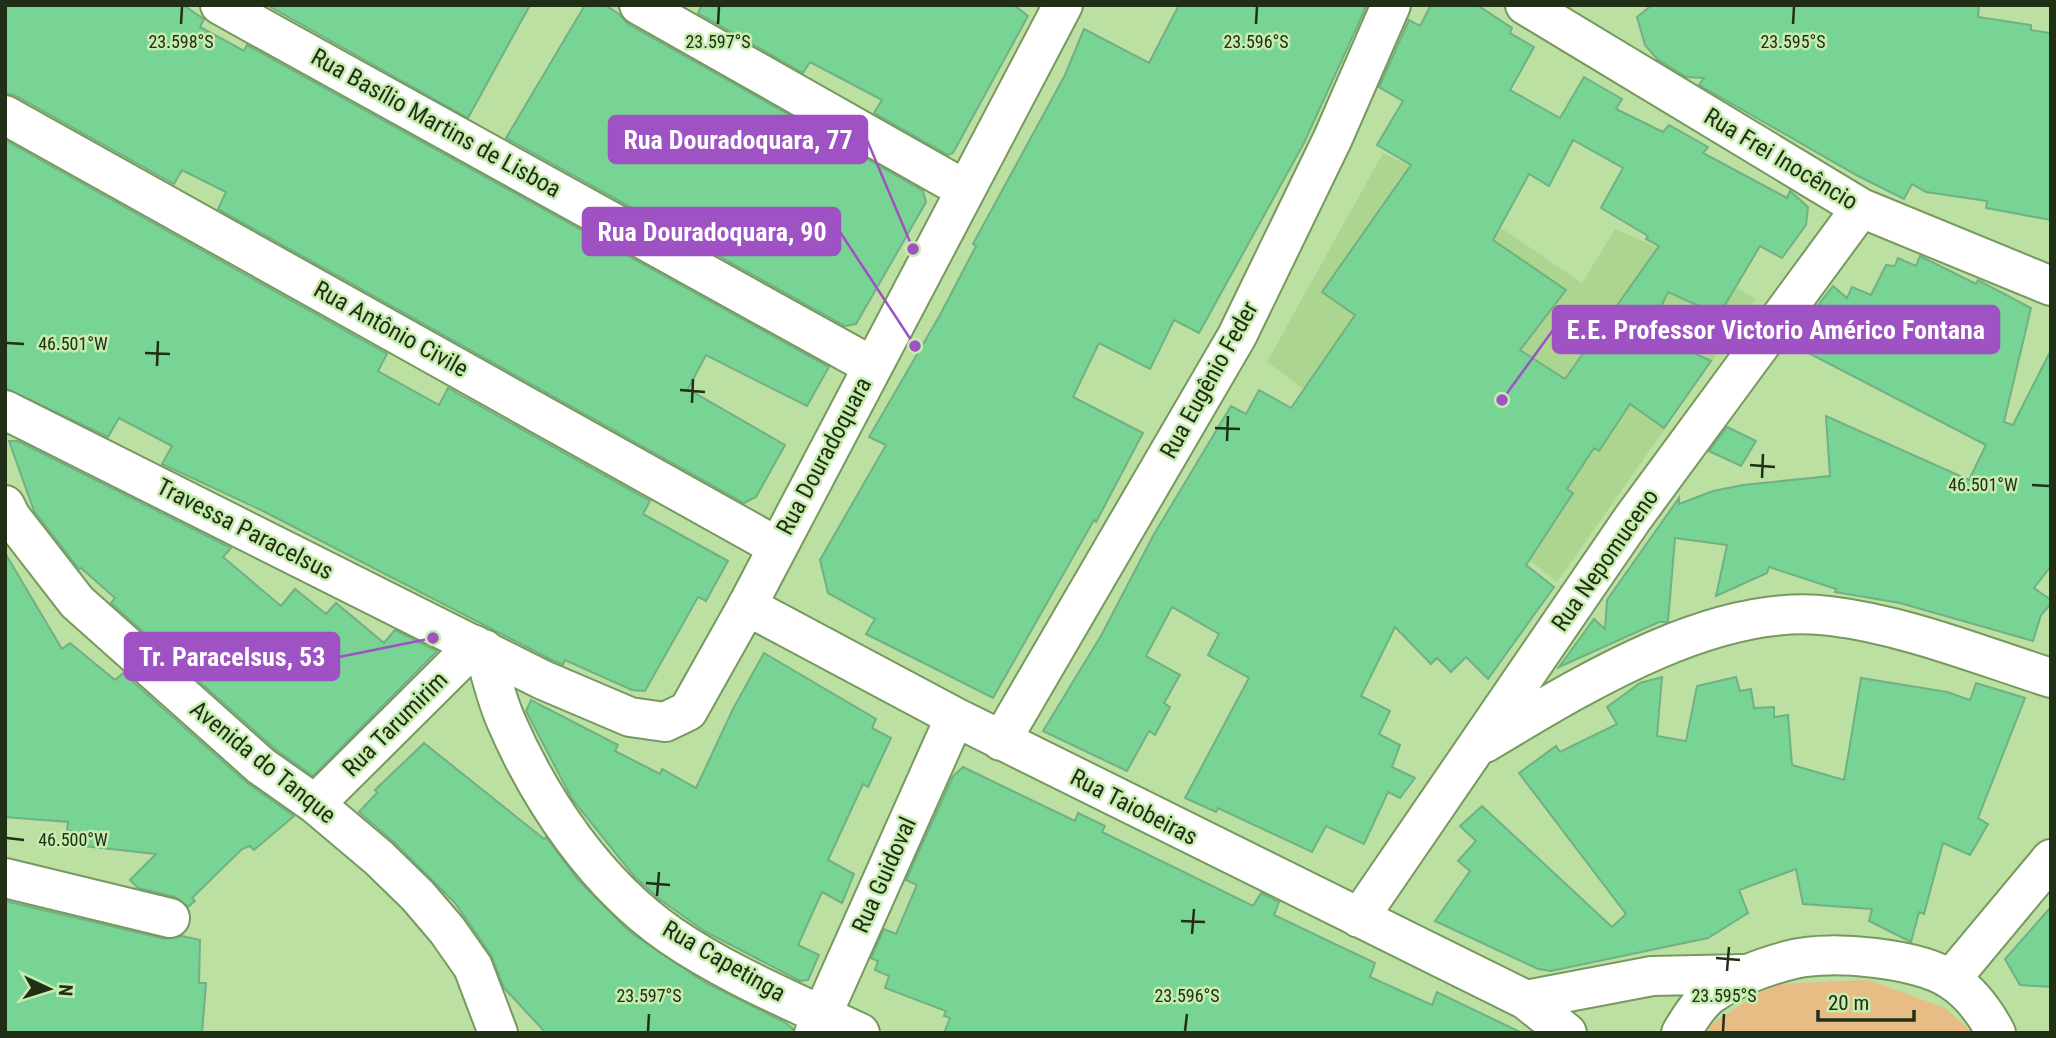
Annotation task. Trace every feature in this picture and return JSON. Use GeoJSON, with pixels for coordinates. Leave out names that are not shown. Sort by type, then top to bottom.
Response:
{"type":"FeatureCollection","features":[{"type":"Feature","properties":{"kind":"street","name":"Rua Basílio Martins de Lisboa"},"geometry":{"type":"LineString","coordinates":[[220,5],[872,366]]}},
{"type":"Feature","properties":{"kind":"street"},"geometry":{"type":"LineString","coordinates":[[639,5],[964,189]]}},
{"type":"Feature","properties":{"kind":"street","name":"Rua Eugênio Feder"},"geometry":{"type":"LineString","coordinates":[[1001,741],[1237,336],[1333,138],[1391,5]]}},
{"type":"Feature","properties":{"kind":"street","name":"Rua Frei Inocêncio"},"geometry":{"type":"LineString","coordinates":[[1531,6],[1861,208],[2051,286]]}},
{"type":"Feature","properties":{"kind":"street","name":"Rua Douradoquara"},"geometry":{"type":"LineString","coordinates":[[479,647],[543,680],[630,716],[665,722],[688,711],[747,606],[1056,8]]}},
{"type":"Feature","properties":{"kind":"street","name":"Rua Antônio Civile"},"geometry":{"type":"LineString","coordinates":[[5,115],[574,430],[776,546]]}},
{"type":"Feature","properties":{"kind":"street","name":"Rua Nepomuceno"},"geometry":{"type":"LineString","coordinates":[[1359,918],[1633,518],[1861,208]]}},
{"type":"Feature","properties":{"kind":"street","name":"Travessa Paracelsus"},"geometry":{"type":"LineString","coordinates":[[5,410],[479,647]]}},
{"type":"Feature","properties":{"kind":"street","name":"Avenida do Tanque"},"geometry":{"type":"LineString","coordinates":[[5,505],[77,602],[261,766],[315,804],[379,858],[447,930],[473,967],[498,1033]]}},
{"type":"Feature","properties":{"kind":"street","name":"Rua Taiobeiras"},"geometry":{"type":"LineString","coordinates":[[747,606],[955,718],[1526,1000],[1567,1033]]}},
{"type":"Feature","properties":{"kind":"street"},"geometry":{"type":"LineString","coordinates":[[1474,749],[1583,684],[1665,647],[1726,626],[1784,616],[1828,615],[1886,626],[2051,678]]}},
{"type":"Feature","properties":{"kind":"street","name":"Rua Tarumirim"},"geometry":{"type":"LineString","coordinates":[[315,804],[479,647]]}},
{"type":"Feature","properties":{"kind":"street","name":"Rua Capetinga"},"geometry":{"type":"LineString","coordinates":[[479,647],[506,721],[541,786],[574,839],[616,890],[671,935],[818,1023],[860,1033]]}},
{"type":"Feature","properties":{"kind":"street","name":"Rua Guidoval"},"geometry":{"type":"LineString","coordinates":[[818,1023],[955,718]]}},
{"type":"Feature","properties":{"kind":"street"},"geometry":{"type":"LineString","coordinates":[[1951,979],[2051,859]]}},
{"type":"Feature","properties":{"kind":"street"},"geometry":{"type":"LineString","coordinates":[[5,878],[170,918]]}},
{"type":"Feature","properties":{"kind":"street"},"geometry":{"type":"LineString","coordinates":[[1681,1033],[1708,996],[1748,974],[1797,958],[1845,957],[1906,961],[1951,979],[1986,1014],[1996,1033]]}},
{"type":"Feature","properties":{"kind":"street"},"geometry":{"type":"LineString","coordinates":[[1526,1000],[1652,976],[1748,974]]}},
{"type":"Feature","properties":{"kind":"shaded area"},"geometry":{"type":"Polygon","coordinates":[[[1383,153],[1410,166],[1582,283],[1615,229],[1685,259],[1756,299],[1557,582],[1463,507],[1267,362],[1383,153]]]}},
{"type":"Feature","properties":{"kind":"shaded area"},"geometry":{"type":"Polygon","coordinates":[[[1868,980],[1945,1008],[1973,1033],[1706,1033],[1714,1022],[1774,984],[1868,980]]]}},
{"type":"Feature","properties":{"kind":"building"},"geometry":{"type":"Polygon","coordinates":[[[5,5],[183,5],[204,19],[200,27],[244,51],[247,45],[829,367],[807,406],[706,355],[688,389],[785,445],[756,497],[744,503],[218,209],[226,192],[182,170],[174,184],[16,96],[5,93],[5,5]]]}},
{"type":"Feature","properties":{"kind":"building"},"geometry":{"type":"Polygon","coordinates":[[[267,5],[530,5],[468,118],[267,5]]]}},
{"type":"Feature","properties":{"kind":"building"},"geometry":{"type":"Polygon","coordinates":[[[585,5],[605,5],[628,24],[793,117],[789,124],[832,148],[836,141],[923,191],[926,202],[856,324],[845,326],[506,138],[585,5]]]}},
{"type":"Feature","properties":{"kind":"building"},"geometry":{"type":"Polygon","coordinates":[[[702,5],[1014,5],[1028,16],[953,153],[948,155],[874,113],[882,100],[810,62],[803,73],[698,13],[702,5]]]}},
{"type":"Feature","properties":{"kind":"building"},"geometry":{"type":"Polygon","coordinates":[[[1179,5],[1367,5],[1304,143],[1199,333],[1174,320],[1150,369],[1099,343],[1073,397],[1143,433],[1096,522],[1094,520],[993,698],[866,634],[875,619],[828,593],[820,560],[886,445],[869,437],[940,315],[976,246],[973,244],[1065,75],[1084,29],[1149,63],[1179,5]]]}},
{"type":"Feature","properties":{"kind":"building"},"geometry":{"type":"Polygon","coordinates":[[[1431,5],[1477,5],[1512,28],[1510,33],[1534,47],[1510,90],[1560,118],[1584,77],[1622,99],[1616,109],[1663,132],[1669,125],[1708,147],[1703,153],[1787,198],[1790,191],[1808,207],[1806,225],[1782,258],[1760,246],[1719,315],[1668,292],[1649,332],[1711,361],[1664,428],[1630,404],[1599,451],[1594,448],[1567,489],[1573,493],[1526,565],[1554,587],[1488,679],[1466,657],[1451,672],[1437,658],[1431,664],[1395,627],[1361,696],[1390,711],[1379,734],[1400,745],[1392,767],[1415,778],[1400,798],[1388,792],[1364,844],[1326,826],[1312,852],[1218,808],[1216,812],[1185,798],[1249,678],[1208,655],[1219,634],[1172,607],[1146,656],[1180,675],[1164,703],[1170,707],[1155,735],[1149,731],[1127,771],[1043,731],[1102,634],[1153,536],[1231,406],[1246,414],[1259,390],[1291,408],[1355,315],[1322,292],[1411,165],[1377,145],[1403,101],[1379,87],[1409,20],[1420,26],[1431,5]],[[1573,140],[1549,186],[1529,174],[1493,240],[1566,290],[1520,350],[1565,379],[1659,246],[1646,239],[1648,236],[1601,208],[1623,168],[1573,140]]]}},
{"type":"Feature","properties":{"kind":"building"},"geometry":{"type":"Polygon","coordinates":[[[1652,5],[1979,5],[1978,17],[2031,25],[2031,30],[2051,33],[2051,220],[1986,208],[1987,201],[1926,192],[1912,184],[1904,199],[1858,176],[1699,85],[1704,78],[1686,77],[1657,59],[1645,45],[1637,17],[1652,5]]]}},
{"type":"Feature","properties":{"kind":"building"},"geometry":{"type":"Polygon","coordinates":[[[5,140],[387,354],[378,371],[439,405],[448,388],[650,501],[643,514],[728,561],[706,601],[698,597],[645,691],[632,690],[565,660],[563,665],[552,660],[263,511],[162,464],[172,446],[119,418],[108,437],[5,388],[5,140]]]}},
{"type":"Feature","properties":{"kind":"building"},"geometry":{"type":"Polygon","coordinates":[[[1920,256],[1976,284],[1978,280],[2031,308],[2004,422],[2013,425],[2051,350],[2051,566],[2034,588],[2051,600],[2051,604],[2041,615],[2033,641],[1900,603],[1835,592],[1836,589],[1769,567],[1767,573],[1716,596],[1727,545],[1675,538],[1668,622],[1659,622],[1559,667],[1594,619],[1605,629],[1607,600],[1679,498],[1679,504],[1713,491],[1743,485],[1830,476],[1826,416],[1969,480],[1986,445],[1789,343],[1833,286],[1847,298],[1852,287],[1871,295],[1886,265],[1895,266],[1898,258],[1916,266],[1920,256]]]}},
{"type":"Feature","properties":{"kind":"building"},"geometry":{"type":"Polygon","coordinates":[[[1727,427],[1756,441],[1741,466],[1709,451],[1727,427]]]}},
{"type":"Feature","properties":{"kind":"building"},"geometry":{"type":"Polygon","coordinates":[[[9,441],[18,441],[231,548],[223,557],[281,606],[295,589],[326,614],[336,603],[384,643],[395,630],[437,651],[313,776],[275,749],[111,603],[115,598],[79,569],[34,511],[9,441]]]}},
{"type":"Feature","properties":{"kind":"building"},"geometry":{"type":"Polygon","coordinates":[[[5,553],[62,649],[70,643],[115,680],[123,673],[246,782],[294,816],[254,850],[250,846],[242,849],[192,898],[195,901],[188,907],[175,897],[138,888],[130,880],[156,854],[75,845],[76,832],[67,830],[68,822],[5,817],[5,553]]]}},
{"type":"Feature","properties":{"kind":"building"},"geometry":{"type":"Polygon","coordinates":[[[764,653],[876,719],[872,728],[891,738],[868,787],[863,784],[828,860],[854,874],[842,903],[822,892],[798,945],[819,955],[808,980],[800,981],[704,931],[658,898],[634,876],[572,799],[526,711],[531,700],[618,745],[615,751],[660,774],[662,769],[696,788],[733,709],[764,653]]]}},
{"type":"Feature","properties":{"kind":"building"},"geometry":{"type":"Polygon","coordinates":[[[1662,677],[1657,736],[1686,741],[1697,686],[1736,677],[1740,691],[1751,689],[1754,708],[1774,707],[1774,717],[1788,715],[1792,765],[1844,780],[1861,678],[1947,692],[1970,700],[1976,683],[2025,698],[1978,818],[1988,824],[1970,855],[1943,843],[1924,914],[1919,912],[1911,942],[1869,921],[1872,909],[1803,904],[1796,869],[1739,890],[1748,913],[1708,938],[1551,971],[1538,969],[1435,921],[1470,871],[1458,861],[1476,841],[1460,826],[1482,806],[1612,927],[1626,914],[1519,773],[1556,746],[1560,752],[1617,724],[1607,707],[1640,683],[1662,677]]]}},
{"type":"Feature","properties":{"kind":"building"},"geometry":{"type":"Polygon","coordinates":[[[424,743],[544,839],[546,837],[579,881],[630,932],[704,982],[786,1023],[793,1029],[793,1033],[546,1033],[504,988],[491,955],[455,903],[394,842],[359,812],[377,793],[375,790],[424,743]]]}},
{"type":"Feature","properties":{"kind":"building"},"geometry":{"type":"Polygon","coordinates":[[[963,767],[1075,821],[1078,813],[1105,826],[1102,832],[1253,906],[1261,893],[1279,902],[1274,915],[1375,963],[1370,977],[1432,1005],[1437,992],[1522,1033],[944,1033],[950,1018],[944,1016],[946,1011],[885,988],[889,976],[875,970],[878,961],[871,958],[884,929],[896,934],[917,885],[906,880],[953,776],[963,767]]]}},
{"type":"Feature","properties":{"kind":"building"},"geometry":{"type":"Polygon","coordinates":[[[5,901],[165,939],[182,936],[200,940],[199,983],[206,983],[202,1033],[5,1033],[5,901]]]}},
{"type":"Feature","properties":{"kind":"building"},"geometry":{"type":"Polygon","coordinates":[[[2051,907],[2051,987],[2020,985],[2005,959],[2051,907]]]}},
{"type":"Feature","properties":{"kind":"place","name":"Rua Douradoquara, 77"},"geometry":{"type":"Point","coordinates":[913,249]}},
{"type":"Feature","properties":{"kind":"place","name":"Rua Douradoquara, 90"},"geometry":{"type":"Point","coordinates":[915,346]}},
{"type":"Feature","properties":{"kind":"place","name":"E.E. Professor Victorio Américo Fontana"},"geometry":{"type":"Point","coordinates":[1502,400]}},
{"type":"Feature","properties":{"kind":"place","name":"Tr. Paracelsus, 53"},"geometry":{"type":"Point","coordinates":[433,638]}}]}
